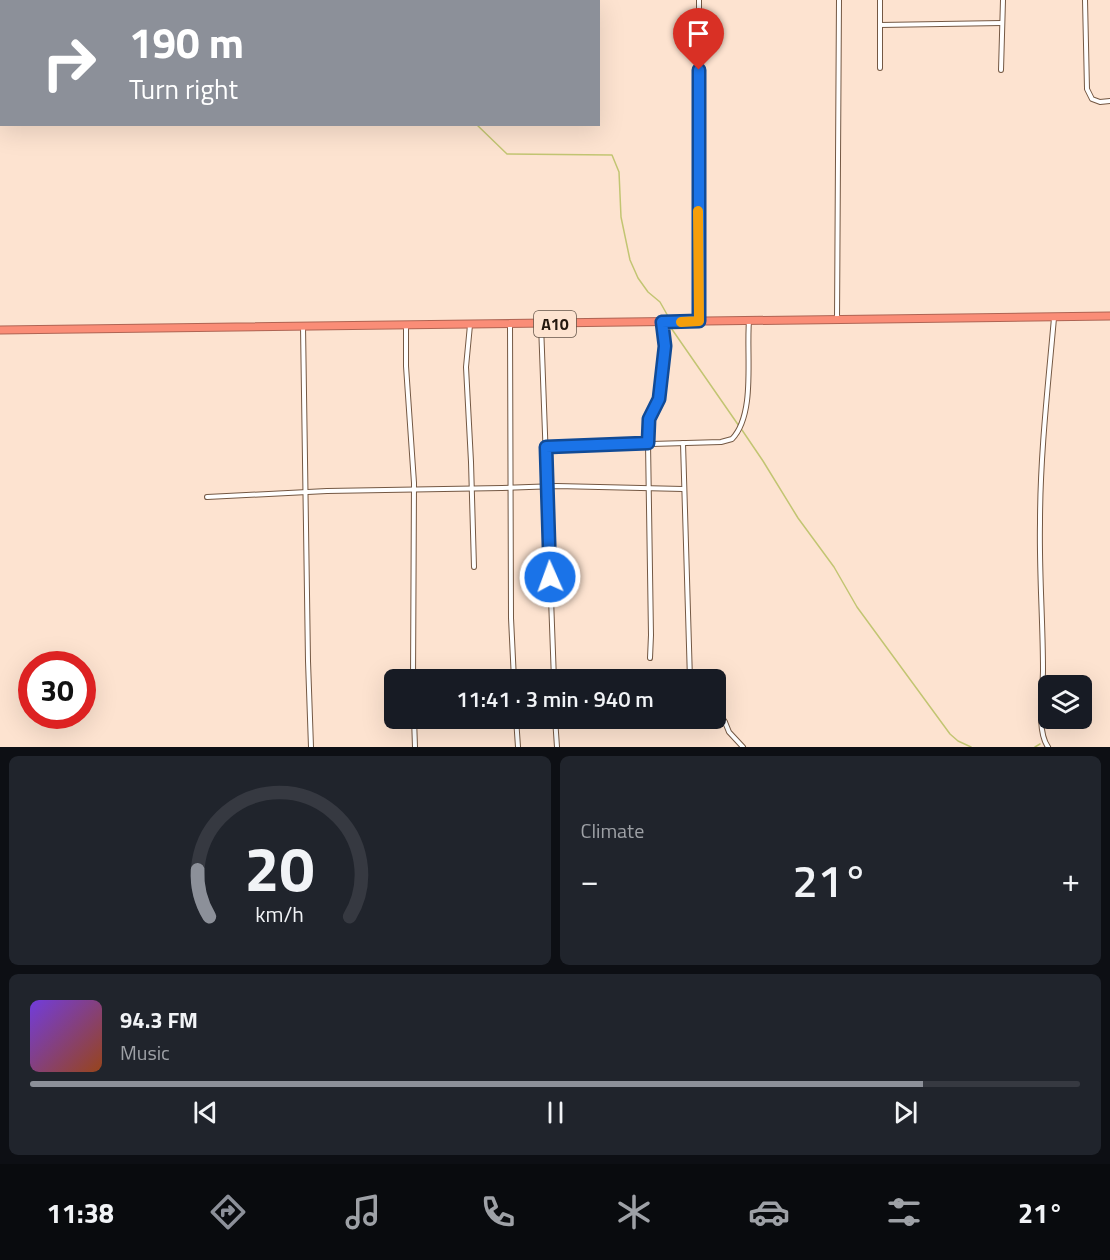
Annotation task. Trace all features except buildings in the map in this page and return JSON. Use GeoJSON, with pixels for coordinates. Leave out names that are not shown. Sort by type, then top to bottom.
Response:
{"type":"FeatureCollection","features":[{"type":"Feature","properties":{"kind":"highway","name":"A10"},"geometry":{"type":"LineString","coordinates":[[0,330],[1110,316]]}},
{"type":"Feature","properties":{"kind":"street"},"geometry":{"type":"LineString","coordinates":[[699,0],[699,321]]}},
{"type":"Feature","properties":{"kind":"street"},"geometry":{"type":"LineString","coordinates":[[837,320],[839,0]]}},
{"type":"Feature","properties":{"kind":"street"},"geometry":{"type":"LineString","coordinates":[[880,0],[880,68]]}},
{"type":"Feature","properties":{"kind":"street"},"geometry":{"type":"LineString","coordinates":[[1001,70],[1003,0]]}},
{"type":"Feature","properties":{"kind":"street"},"geometry":{"type":"LineString","coordinates":[[1085,0],[1087,88],[1092,99],[1100,102],[1110,101]]}},
{"type":"Feature","properties":{"kind":"street"},"geometry":{"type":"LineString","coordinates":[[880,25],[1002,23]]}},
{"type":"Feature","properties":{"kind":"street"},"geometry":{"type":"LineString","coordinates":[[1048,747],[1045,742],[1041,710],[1043,672],[1040,523],[1043,443],[1054,317]]}},
{"type":"Feature","properties":{"kind":"street"},"geometry":{"type":"LineString","coordinates":[[546,447],[726,441],[735,436],[744,420],[748,389],[749,321]]}},
{"type":"Feature","properties":{"kind":"street"},"geometry":{"type":"LineString","coordinates":[[650,658],[648,443],[649,419],[659,399],[665,346],[662,322]]}},
{"type":"Feature","properties":{"kind":"street"},"geometry":{"type":"LineString","coordinates":[[510,324],[511,618],[513,669]]}},
{"type":"Feature","properties":{"kind":"street"},"geometry":{"type":"LineString","coordinates":[[540,324],[554,669]]}},
{"type":"Feature","properties":{"kind":"street"},"geometry":{"type":"LineString","coordinates":[[406,325],[406,366],[414,490],[412,669]]}},
{"type":"Feature","properties":{"kind":"street"},"geometry":{"type":"LineString","coordinates":[[470,325],[466,368],[474,567]]}},
{"type":"Feature","properties":{"kind":"street"},"geometry":{"type":"LineString","coordinates":[[303,326],[311,747]]}},
{"type":"Feature","properties":{"kind":"street"},"geometry":{"type":"LineString","coordinates":[[683,443],[690,669]]}},
{"type":"Feature","properties":{"kind":"street"},"geometry":{"type":"LineString","coordinates":[[207,497],[305,492],[548,487],[683,489]]}},
{"type":"Feature","properties":{"kind":"street"},"geometry":{"type":"LineString","coordinates":[[726,724],[729,732],[743,747]]}},
{"type":"Feature","properties":{"kind":"street"},"geometry":{"type":"LineString","coordinates":[[414,729],[415,747]]}},
{"type":"Feature","properties":{"kind":"street"},"geometry":{"type":"LineString","coordinates":[[517,729],[518,747]]}},
{"type":"Feature","properties":{"kind":"street"},"geometry":{"type":"LineString","coordinates":[[555,729],[556,747]]}},
{"type":"Feature","properties":{"kind":"waterway"},"geometry":{"type":"LineString","coordinates":[[478,126],[507,154],[612,155],[619,172],[621,217],[630,260],[638,278],[648,292],[660,302],[669,318]]}},
{"type":"Feature","properties":{"kind":"waterway"},"geometry":{"type":"LineString","coordinates":[[669,325],[739,426]]}},
{"type":"Feature","properties":{"kind":"waterway"},"geometry":{"type":"LineString","coordinates":[[742,430],[798,518],[834,567],[857,607],[950,734],[971,747]]}},
{"type":"Feature","properties":{"kind":"waterway"},"geometry":{"type":"LineString","coordinates":[[1035,747],[1040,744]]}},
{"type":"Feature","properties":{"kind":"slow traffic"},"geometry":{"type":"LineString","coordinates":[[681,322],[699,321],[698,211]]}},
{"type":"Feature","properties":{"kind":"route"},"geometry":{"type":"LineString","coordinates":[[550,577],[546,447],[648,443],[649,419],[659,399],[665,346],[662,322],[699,321],[699,70]]}}]}
